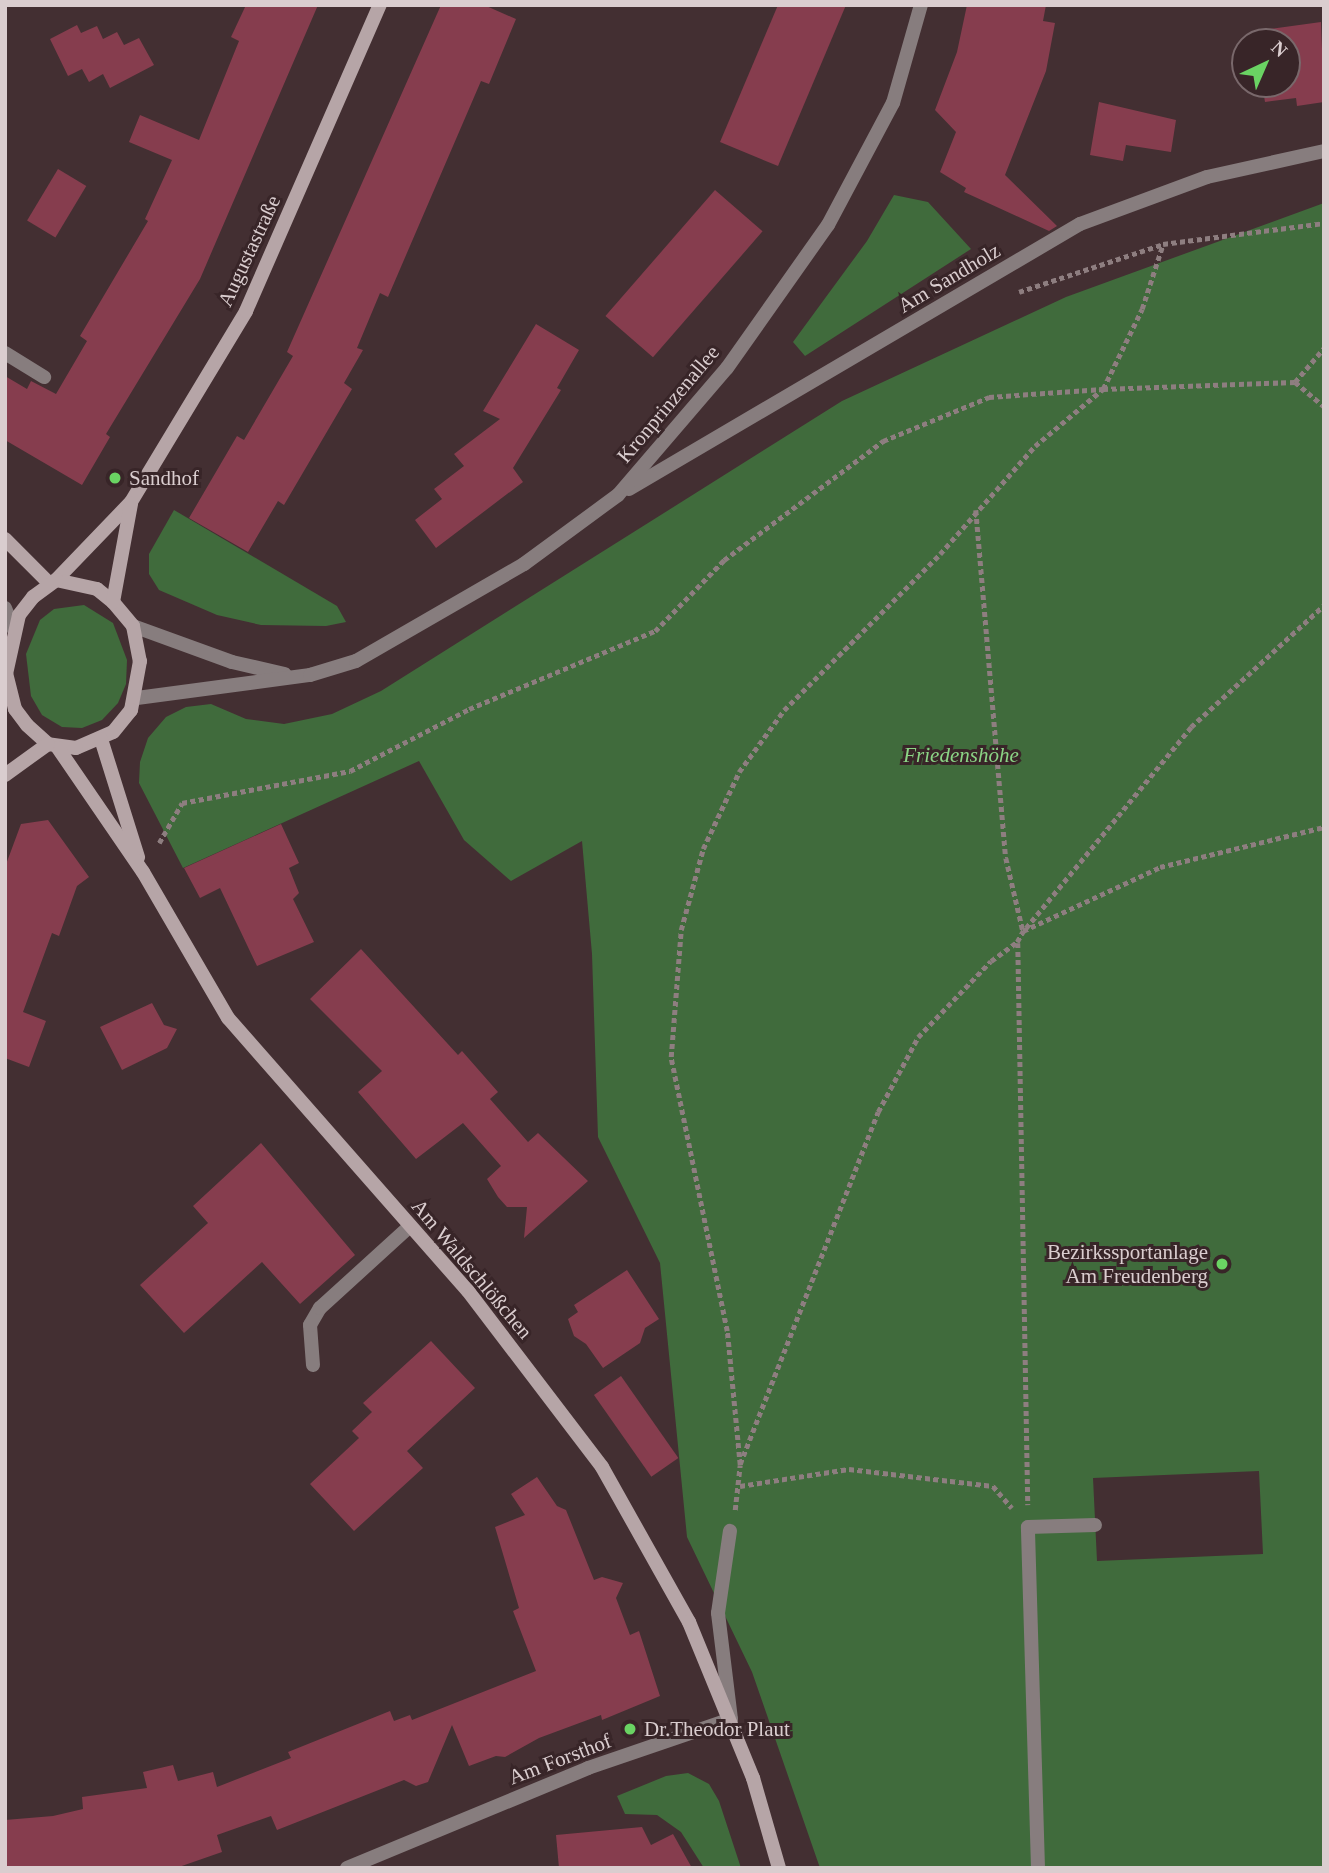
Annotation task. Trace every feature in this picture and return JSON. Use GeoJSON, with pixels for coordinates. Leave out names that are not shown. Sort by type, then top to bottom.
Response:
{"type":"FeatureCollection","features":[{"type":"Feature","properties":{"kind":"street","name":"Augustastraße"},"geometry":{"type":"LineString","coordinates":[[53,582],[131,502],[246,311],[380,5]]}},
{"type":"Feature","properties":{"kind":"street","name":"Kronprinzenallee"},"geometry":{"type":"LineString","coordinates":[[137,698],[290,675],[310,675],[356,661],[388,645],[524,564],[618,495],[727,368],[828,225],[893,103],[921,5]]}},
{"type":"Feature","properties":{"kind":"street","name":"Am Sandholz"},"geometry":{"type":"LineString","coordinates":[[618,495],[1080,224],[1207,177],[1324,151]]}},
{"type":"Feature","properties":{"kind":"street"},"geometry":{"type":"LineString","coordinates":[[5,353],[44,377]]}},
{"type":"Feature","properties":{"kind":"street","name":"Augustastraße"},"geometry":{"type":"LineString","coordinates":[[114,602],[131,502]]}},
{"type":"Feature","properties":{"kind":"street"},"geometry":{"type":"LineString","coordinates":[[5,539],[53,582],[97,589],[114,602],[133,626],[140,661],[137,698],[125,719],[102,739],[53,746],[5,775]]}},
{"type":"Feature","properties":{"kind":"street"},"geometry":{"type":"LineString","coordinates":[[53,582],[25,605],[14,630],[6,676],[15,709],[53,746]]}},
{"type":"Feature","properties":{"kind":"street"},"geometry":{"type":"LineString","coordinates":[[5,608],[14,630]]}},
{"type":"Feature","properties":{"kind":"street","name":"Kronprinzenallee"},"geometry":{"type":"LineString","coordinates":[[133,626],[232,662],[290,675]]}},
{"type":"Feature","properties":{"kind":"street","name":"Am Waldschlößchen"},"geometry":{"type":"LineString","coordinates":[[102,739],[143,872]]}},
{"type":"Feature","properties":{"kind":"street","name":"Am Waldschlößchen"},"geometry":{"type":"LineString","coordinates":[[53,746],[143,872],[228,1018],[468,1291],[602,1468],[689,1622],[731,1719],[775,1841],[779,1868]]}},
{"type":"Feature","properties":{"kind":"street"},"geometry":{"type":"LineString","coordinates":[[313,1365],[310,1325],[320,1308],[411,1226]]}},
{"type":"Feature","properties":{"kind":"street"},"geometry":{"type":"LineString","coordinates":[[1038,1868],[1028,1527],[1095,1525]]}},
{"type":"Feature","properties":{"kind":"street"},"geometry":{"type":"LineString","coordinates":[[730,1531],[718,1613],[731,1719]]}},
{"type":"Feature","properties":{"kind":"street","name":"Am Forsthof"},"geometry":{"type":"LineString","coordinates":[[347,1868],[588,1768],[731,1719]]}},
{"type":"Feature","properties":{"kind":"path"},"geometry":{"type":"LineString","coordinates":[[1008,295],[1163,244],[1324,223]]}},
{"type":"Feature","properties":{"kind":"path"},"geometry":{"type":"LineString","coordinates":[[730,1531],[740,1486],[740,1465],[727,1331],[671,1057],[681,930],[703,849],[739,772],[784,710],[848,649],[1035,446],[1103,390],[1142,309],[1163,244]]}},
{"type":"Feature","properties":{"kind":"path"},"geometry":{"type":"LineString","coordinates":[[1295,382],[1324,348]]}},
{"type":"Feature","properties":{"kind":"path"},"geometry":{"type":"LineString","coordinates":[[143,872],[182,803],[350,771],[469,709],[655,631],[724,560],[883,441],[989,397],[1295,382],[1324,405]]}},
{"type":"Feature","properties":{"kind":"path"},"geometry":{"type":"LineString","coordinates":[[976,510],[1006,858],[1023,931]]}},
{"type":"Feature","properties":{"kind":"path"},"geometry":{"type":"LineString","coordinates":[[740,1465],[878,1112],[918,1037],[991,961],[1017,942],[1023,931],[1191,727],[1324,605]]}},
{"type":"Feature","properties":{"kind":"path"},"geometry":{"type":"LineString","coordinates":[[1023,931],[1160,867],[1324,827]]}},
{"type":"Feature","properties":{"kind":"path"},"geometry":{"type":"LineString","coordinates":[[1017,942],[1028,1527]]}},
{"type":"Feature","properties":{"kind":"path"},"geometry":{"type":"LineString","coordinates":[[740,1486],[849,1469],[993,1486],[1028,1527]]}},
{"type":"Feature","properties":{"kind":"green space"},"geometry":{"type":"Polygon","coordinates":[[[894,195],[928,202],[971,249],[805,356],[793,342],[867,241],[894,195]]]}},
{"type":"Feature","properties":{"kind":"green space","name":"Friedenshöhe"},"geometry":{"type":"Polygon","coordinates":[[[1324,203],[1324,1868],[820,1868],[752,1672],[687,1537],[660,1263],[598,1137],[592,954],[582,841],[511,881],[464,840],[419,761],[183,868],[139,783],[140,762],[148,738],[166,717],[186,707],[211,704],[246,719],[284,724],[332,714],[381,691],[842,401],[1066,297],[1324,203]],[[1259,1471],[1093,1478],[1097,1561],[1263,1554],[1259,1471]]]}},
{"type":"Feature","properties":{"kind":"green space"},"geometry":{"type":"Polygon","coordinates":[[[174,510],[337,606],[346,622],[326,626],[261,625],[217,615],[159,590],[149,574],[149,554],[174,510]]]}},
{"type":"Feature","properties":{"kind":"green space"},"geometry":{"type":"Polygon","coordinates":[[[84,605],[113,623],[127,660],[126,684],[118,703],[102,720],[82,728],[62,727],[42,715],[31,696],[26,654],[40,620],[54,609],[84,605]]]}},
{"type":"Feature","properties":{"kind":"green space"},"geometry":{"type":"Polygon","coordinates":[[[688,1773],[709,1784],[719,1801],[741,1868],[704,1868],[681,1832],[657,1815],[625,1814],[617,1796],[666,1776],[688,1773]]]}},
{"type":"Feature","properties":{"kind":"building"},"geometry":{"type":"Polygon","coordinates":[[[246,5],[318,5],[200,279],[106,434],[110,437],[82,485],[5,440],[5,376],[27,389],[31,381],[56,394],[87,341],[80,336],[148,221],[145,219],[172,160],[129,142],[140,115],[199,140],[239,41],[231,37],[246,5]]]}},
{"type":"Feature","properties":{"kind":"building"},"geometry":{"type":"Polygon","coordinates":[[[441,5],[484,5],[516,19],[489,84],[481,81],[388,297],[380,293],[357,348],[363,350],[344,383],[352,389],[284,505],[278,501],[248,552],[189,518],[237,436],[244,440],[293,356],[287,352],[441,5]]]}},
{"type":"Feature","properties":{"kind":"building"},"geometry":{"type":"Polygon","coordinates":[[[778,5],[846,5],[778,166],[720,142],[778,5]]]}},
{"type":"Feature","properties":{"kind":"building"},"geometry":{"type":"Polygon","coordinates":[[[967,5],[1046,5],[1043,21],[1055,23],[1046,71],[1005,175],[1057,226],[1049,231],[964,192],[966,188],[940,172],[956,132],[935,110],[957,52],[967,5]]]}},
{"type":"Feature","properties":{"kind":"building"},"geometry":{"type":"Polygon","coordinates":[[[1321,22],[1324,102],[1297,106],[1296,98],[1301,98],[1301,28],[1277,28],[1321,22]]]}},
{"type":"Feature","properties":{"kind":"building"},"geometry":{"type":"Polygon","coordinates":[[[77,25],[81,33],[97,26],[103,39],[117,32],[124,45],[139,38],[154,65],[110,88],[103,74],[89,82],[82,69],[68,76],[50,39],[77,25]]]}},
{"type":"Feature","properties":{"kind":"building"},"geometry":{"type":"Polygon","coordinates":[[[1264,98],[1296,98],[1265,102],[1264,98]]]}},
{"type":"Feature","properties":{"kind":"building"},"geometry":{"type":"Polygon","coordinates":[[[1099,102],[1176,120],[1171,152],[1126,145],[1123,161],[1090,155],[1099,102]]]}},
{"type":"Feature","properties":{"kind":"building"},"geometry":{"type":"Polygon","coordinates":[[[58,169],[86,186],[55,237],[27,220],[58,169]]]}},
{"type":"Feature","properties":{"kind":"building"},"geometry":{"type":"Polygon","coordinates":[[[715,190],[763,231],[653,357],[605,316],[715,190]]]}},
{"type":"Feature","properties":{"kind":"building"},"geometry":{"type":"Polygon","coordinates":[[[536,324],[579,350],[557,388],[561,390],[513,468],[523,482],[436,548],[415,520],[442,499],[434,489],[464,466],[454,454],[500,419],[483,411],[536,324]]]}},
{"type":"Feature","properties":{"kind":"building"},"geometry":{"type":"Polygon","coordinates":[[[48,820],[89,877],[77,886],[59,936],[52,933],[23,1012],[46,1021],[29,1067],[5,1058],[5,867],[21,824],[48,820]]]}},
{"type":"Feature","properties":{"kind":"building"},"geometry":{"type":"Polygon","coordinates":[[[281,824],[299,863],[289,868],[299,893],[293,899],[314,942],[257,966],[220,888],[200,898],[184,868],[281,824]]]}},
{"type":"Feature","properties":{"kind":"building"},"geometry":{"type":"Polygon","coordinates":[[[361,949],[458,1055],[462,1051],[498,1092],[490,1099],[528,1142],[538,1133],[588,1181],[524,1238],[527,1207],[507,1207],[498,1197],[487,1179],[501,1166],[463,1123],[416,1159],[358,1092],[382,1071],[310,999],[361,949]]]}},
{"type":"Feature","properties":{"kind":"building"},"geometry":{"type":"Polygon","coordinates":[[[152,1003],[164,1025],[177,1029],[167,1048],[122,1070],[100,1027],[152,1003]]]}},
{"type":"Feature","properties":{"kind":"building"},"geometry":{"type":"Polygon","coordinates":[[[261,1143],[355,1255],[300,1304],[262,1262],[184,1333],[140,1285],[208,1223],[193,1206],[261,1143]]]}},
{"type":"Feature","properties":{"kind":"building"},"geometry":{"type":"Polygon","coordinates":[[[627,1270],[659,1319],[645,1328],[640,1343],[603,1368],[586,1344],[574,1336],[568,1319],[578,1312],[574,1305],[627,1270]]]}},
{"type":"Feature","properties":{"kind":"building"},"geometry":{"type":"Polygon","coordinates":[[[431,1341],[475,1388],[407,1451],[423,1468],[354,1531],[310,1484],[359,1438],[352,1431],[372,1412],[363,1403],[431,1341]]]}},
{"type":"Feature","properties":{"kind":"building"},"geometry":{"type":"Polygon","coordinates":[[[621,1376],[678,1458],[651,1477],[594,1395],[621,1376]]]}},
{"type":"Feature","properties":{"kind":"building"},"geometry":{"type":"Polygon","coordinates":[[[537,1477],[557,1506],[566,1510],[594,1580],[602,1577],[623,1583],[616,1598],[630,1635],[639,1631],[660,1696],[602,1720],[601,1715],[539,1738],[505,1757],[496,1756],[469,1766],[452,1725],[428,1782],[416,1786],[404,1780],[277,1830],[271,1816],[217,1835],[222,1852],[176,1868],[5,1868],[5,1820],[53,1816],[83,1809],[82,1797],[147,1788],[143,1772],[173,1765],[178,1781],[213,1772],[217,1787],[291,1758],[288,1752],[390,1711],[394,1721],[410,1715],[412,1720],[536,1671],[513,1611],[519,1608],[495,1527],[525,1515],[511,1494],[537,1477]]]}},
{"type":"Feature","properties":{"kind":"building"},"geometry":{"type":"Polygon","coordinates":[[[642,1827],[651,1845],[673,1834],[692,1868],[559,1868],[556,1835],[642,1827]]]}},
{"type":"Feature","properties":{"kind":"place","name":"Sandhof"},"geometry":{"type":"Point","coordinates":[115,478]}},
{"type":"Feature","properties":{"kind":"place","name":"Bezirkssportanlage Am Freudenberg"},"geometry":{"type":"Point","coordinates":[1222,1264]}},
{"type":"Feature","properties":{"kind":"place","name":"Dr.Theodor Plaut"},"geometry":{"type":"Point","coordinates":[630,1729]}}]}
